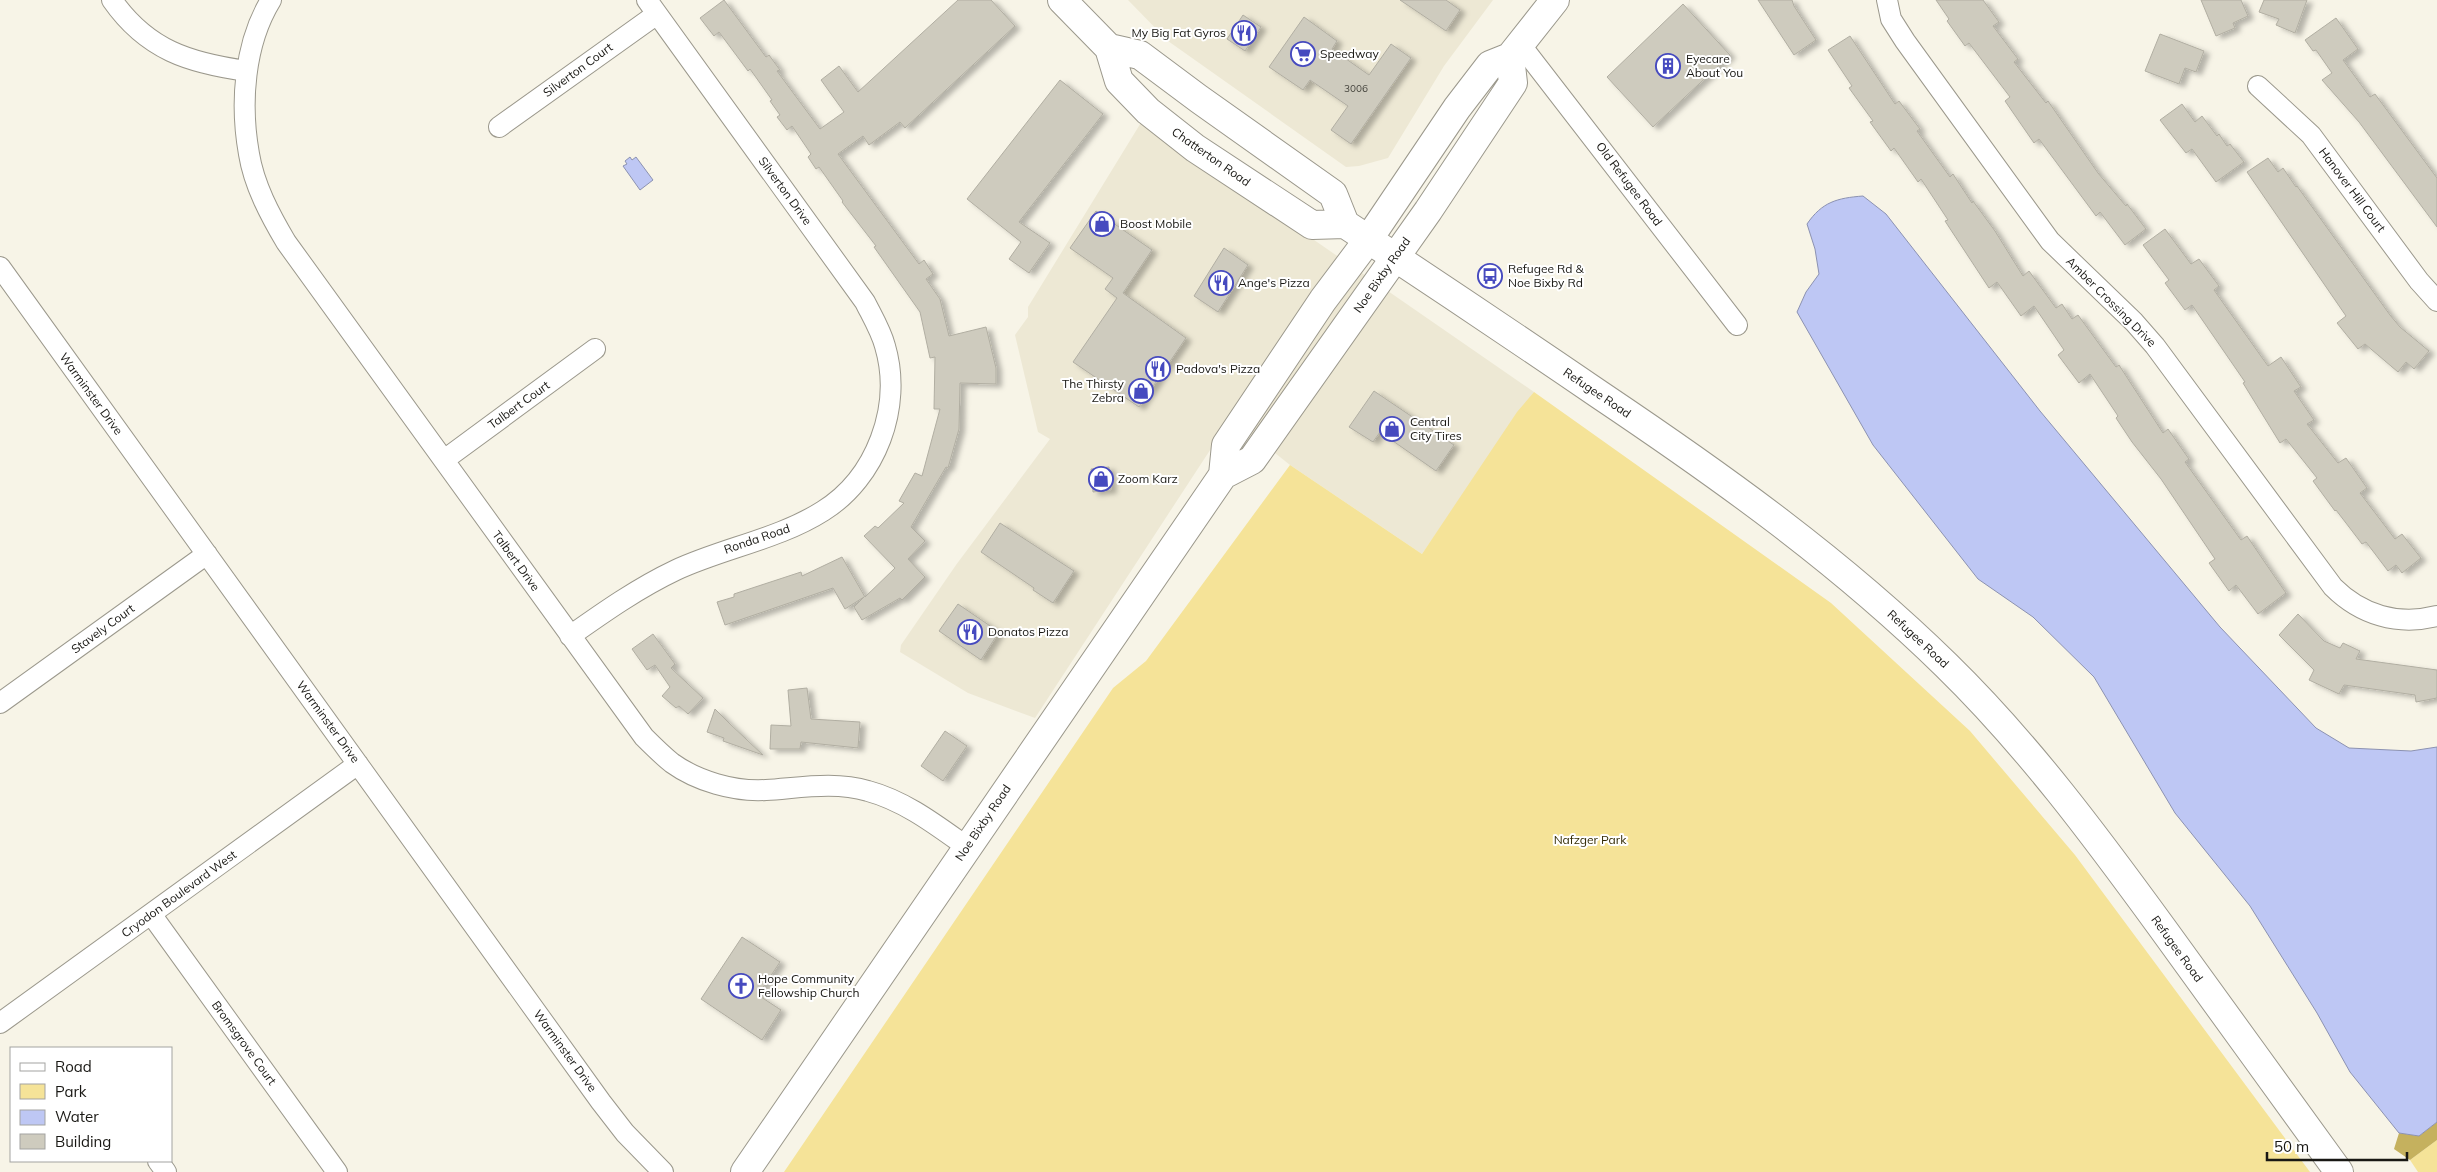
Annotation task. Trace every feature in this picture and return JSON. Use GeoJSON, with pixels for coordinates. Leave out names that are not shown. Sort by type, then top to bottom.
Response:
{"type":"FeatureCollection","features":[{"type":"Feature","properties":{"kind":"main road","name":"Chatterton Road"},"geometry":{"type":"LineString","coordinates":[[1062,0],[1109,48],[1119,81],[1148,111],[1195,148],[1312,225],[1345,224]]}},
{"type":"Feature","properties":{"kind":"main road","name":"Noe Bixby Road"},"geometry":{"type":"LineString","coordinates":[[1223,475],[1226,444],[1317,308],[1368,240],[1457,108],[1490,65],[1515,51],[1555,0]]}},
{"type":"Feature","properties":{"kind":"main road"},"geometry":{"type":"LineString","coordinates":[[1109,48],[1140,55],[1333,194],[1345,224],[1368,240]]}},
{"type":"Feature","properties":{"kind":"main road","name":"Noe Bixby Road"},"geometry":{"type":"LineString","coordinates":[[744,1172],[1223,475],[1252,460],[1395,258],[1513,83],[1515,51]]}},
{"type":"Feature","properties":{"kind":"main road","name":"Refugee Road"},"geometry":{"type":"LineString","coordinates":[[1368,240],[1620,408],[1758,505],[1845,573],[1948,667],[2046,774],[2095,837],[2339,1172]]}},
{"type":"Feature","properties":{"kind":"street"},"geometry":{"type":"LineString","coordinates":[[112,0],[131,23],[159,46],[197,63],[247,71]]}},
{"type":"Feature","properties":{"kind":"street","name":"Talbert Drive"},"geometry":{"type":"LineString","coordinates":[[271,0],[253,43],[247,71],[245,104],[249,155],[272,219],[286,242],[644,737],[672,763],[692,775],[715,784],[763,790],[833,786],[867,790],[898,802],[967,847]]}},
{"type":"Feature","properties":{"kind":"street","name":"Amber Crossing Drive"},"geometry":{"type":"LineString","coordinates":[[1887,0],[1892,19],[1905,41],[2050,241],[2134,322],[2155,346],[2333,587],[2354,606],[2372,614],[2400,620],[2434,617]]}},
{"type":"Feature","properties":{"kind":"street","name":"Silverton Court"},"geometry":{"type":"LineString","coordinates":[[499,127],[652,7]]}},
{"type":"Feature","properties":{"kind":"street","name":"Silverton Drive"},"geometry":{"type":"LineString","coordinates":[[652,7],[865,302],[885,347],[890,396]]}},
{"type":"Feature","properties":{"kind":"street","name":"Old Refugee Road"},"geometry":{"type":"LineString","coordinates":[[1515,51],[1737,325]]}},
{"type":"Feature","properties":{"kind":"street","name":"Hanover Hill Court"},"geometry":{"type":"LineString","coordinates":[[2258,86],[2311,135],[2419,281],[2437,301]]}},
{"type":"Feature","properties":{"kind":"street","name":"Warminster Drive"},"geometry":{"type":"LineString","coordinates":[[0,267],[601,1102],[625,1133],[662,1172]]}},
{"type":"Feature","properties":{"kind":"street","name":"Talbert Court"},"geometry":{"type":"LineString","coordinates":[[444,460],[595,349]]}},
{"type":"Feature","properties":{"kind":"street","name":"Ronda Road"},"geometry":{"type":"LineString","coordinates":[[570,636],[633,593],[676,570],[792,527],[822,512],[842,498],[861,476],[877,452],[886,424],[890,396]]}},
{"type":"Feature","properties":{"kind":"street","name":"Stavely Court"},"geometry":{"type":"LineString","coordinates":[[0,704],[207,554]]}},
{"type":"Feature","properties":{"kind":"street","name":"Cryodon Boulevard West"},"geometry":{"type":"LineString","coordinates":[[0,1023],[358,764]]}},
{"type":"Feature","properties":{"kind":"street","name":"Bromsgrove Court"},"geometry":{"type":"LineString","coordinates":[[151,914],[337,1172]]}},
{"type":"Feature","properties":{"kind":"shaded area"},"geometry":{"type":"Polygon","coordinates":[[[1128,0],[1493,0],[1444,66],[1388,158],[1359,166],[1346,167],[1168,41],[1128,0]]]}},
{"type":"Feature","properties":{"kind":"shaded area"},"geometry":{"type":"Polygon","coordinates":[[[1142,121],[1534,392],[1422,554],[1290,465],[1231,418],[1035,718],[968,693],[900,652],[901,645],[956,565],[1050,439],[1038,432],[1015,335],[1028,317],[1028,307],[1142,121]]]}},
{"type":"Feature","properties":{"kind":"shaded area"},"geometry":{"type":"Polygon","coordinates":[[[2437,1122],[2437,1140],[2410,1160],[2394,1149],[2399,1133],[2419,1136],[2437,1122]]]}},
{"type":"Feature","properties":{"kind":"green space","name":"Nafzger Park"},"geometry":{"type":"Polygon","coordinates":[[[1534,392],[1831,603],[1970,731],[2075,855],[2310,1172],[784,1172],[1113,688],[1146,661],[1290,465],[1422,554],[1517,412],[1534,392]]]}},
{"type":"Feature","properties":{"kind":"green space"},"geometry":{"type":"Polygon","coordinates":[[[2437,1140],[2437,1172],[2418,1172],[2410,1160],[2437,1140]]]}},
{"type":"Feature","properties":{"kind":"water"},"geometry":{"type":"Polygon","coordinates":[[[630,157],[632,160],[636,157],[653,180],[640,190],[623,166],[627,164],[625,161],[630,157]]]}},
{"type":"Feature","properties":{"kind":"water"},"geometry":{"type":"Polygon","coordinates":[[[1863,196],[1886,214],[2040,411],[2220,627],[2316,728],[2349,748],[2411,751],[2437,747],[2437,1122],[2419,1136],[2399,1133],[2350,1072],[2317,1013],[2250,906],[2175,813],[2094,677],[2033,617],[1978,579],[1873,445],[1797,312],[1806,292],[1819,274],[1815,249],[1807,224],[1818,211],[1831,202],[1863,196]]]}},
{"type":"Feature","properties":{"kind":"building"},"geometry":{"type":"Polygon","coordinates":[[[724,0],[766,57],[769,55],[780,70],[777,71],[820,129],[844,112],[821,80],[839,66],[858,92],[958,0],[991,0],[1015,26],[905,128],[900,122],[869,145],[863,136],[838,154],[919,264],[924,260],[933,274],[926,279],[940,299],[949,336],[986,327],[996,368],[996,384],[960,383],[959,429],[948,468],[946,467],[911,527],[925,541],[908,559],[925,577],[902,600],[900,598],[862,620],[854,607],[864,597],[845,609],[833,588],[725,625],[717,602],[734,597],[734,594],[801,572],[802,576],[842,557],[865,597],[895,568],[864,536],[875,526],[878,528],[904,503],[899,501],[915,473],[922,476],[940,409],[934,409],[935,357],[930,358],[920,312],[874,247],[876,246],[842,202],[819,167],[816,169],[808,157],[811,154],[792,126],[787,130],[777,117],[780,115],[770,101],[772,100],[750,69],[748,71],[719,32],[714,36],[700,18],[724,0]]]}},
{"type":"Feature","properties":{"kind":"building"},"geometry":{"type":"Polygon","coordinates":[[[1400,0],[1446,0],[1460,10],[1446,31],[1400,0]]]}},
{"type":"Feature","properties":{"kind":"building"},"geometry":{"type":"Polygon","coordinates":[[[1758,0],[1792,0],[1816,40],[1794,55],[1758,0]]]}},
{"type":"Feature","properties":{"kind":"building"},"geometry":{"type":"Polygon","coordinates":[[[1936,0],[1983,0],[1999,22],[1993,26],[2018,59],[2014,62],[2046,103],[2048,101],[2098,173],[2126,206],[2127,204],[2146,229],[2125,245],[2100,212],[2096,216],[2039,139],[2034,143],[2005,101],[2010,97],[1969,43],[1965,46],[1947,21],[1949,19],[1936,0]]]}},
{"type":"Feature","properties":{"kind":"building"},"geometry":{"type":"Polygon","coordinates":[[[2201,0],[2241,0],[2248,16],[2233,23],[2235,28],[2216,36],[2201,0]]]}},
{"type":"Feature","properties":{"kind":"building"},"geometry":{"type":"Polygon","coordinates":[[[2264,0],[2307,0],[2295,33],[2276,25],[2279,19],[2259,12],[2264,0]]]}},
{"type":"Feature","properties":{"kind":"building","name":"Eyecare About You"},"geometry":{"type":"Polygon","coordinates":[[[1683,4],[1730,55],[1653,127],[1607,77],[1683,4]]]}},
{"type":"Feature","properties":{"kind":"building","name":"My Big Fat Gyros"},"geometry":{"type":"Polygon","coordinates":[[[1243,15],[1261,27],[1245,51],[1227,39],[1243,15]]]}},
{"type":"Feature","properties":{"kind":"building","name":"Speedway"},"geometry":{"type":"Polygon","coordinates":[[[1304,17],[1337,41],[1332,49],[1369,75],[1391,44],[1411,58],[1351,144],[1331,130],[1348,106],[1310,80],[1303,90],[1269,67],[1304,17]]]}},
{"type":"Feature","properties":{"kind":"building"},"geometry":{"type":"Polygon","coordinates":[[[2336,18],[2358,49],[2343,60],[2370,97],[2375,94],[2437,178],[2437,227],[2359,122],[2322,80],[2332,73],[2316,50],[2313,51],[2305,40],[2336,18]]]}},
{"type":"Feature","properties":{"kind":"building"},"geometry":{"type":"Polygon","coordinates":[[[2160,34],[2204,51],[2196,72],[2185,68],[2179,84],[2145,71],[2160,34]]]}},
{"type":"Feature","properties":{"kind":"building"},"geometry":{"type":"Polygon","coordinates":[[[1850,36],[1895,104],[1899,101],[1920,129],[1917,131],[1950,177],[1953,174],[1972,203],[1973,201],[1995,231],[2023,276],[2029,271],[2056,308],[2062,304],[2072,319],[2078,315],[2116,367],[2119,365],[2163,433],[2168,429],[2189,459],[2185,462],[2241,540],[2247,536],[2286,593],[2258,614],[2236,585],[2229,591],[2209,563],[2215,559],[2161,479],[2132,442],[2116,418],[2118,416],[2090,374],[2079,383],[2058,355],[2064,350],[2034,306],[2021,316],[1997,282],[1989,288],[1945,221],[1948,220],[1921,179],[1918,182],[1894,148],[1891,151],[1870,122],[1873,121],[1849,88],[1852,86],[1828,50],[1850,36]]]}},
{"type":"Feature","properties":{"kind":"building"},"geometry":{"type":"Polygon","coordinates":[[[1060,80],[1103,114],[1019,222],[1050,243],[1029,273],[1009,259],[1021,242],[967,199],[1060,80]]]}},
{"type":"Feature","properties":{"kind":"building"},"geometry":{"type":"Polygon","coordinates":[[[2182,104],[2195,122],[2202,116],[2217,136],[2219,134],[2227,146],[2230,144],[2244,162],[2216,182],[2192,149],[2186,153],[2160,120],[2182,104]]]}},
{"type":"Feature","properties":{"kind":"building"},"geometry":{"type":"Polygon","coordinates":[[[2268,158],[2278,172],[2283,168],[2400,327],[2429,351],[2414,369],[2406,362],[2398,372],[2365,344],[2358,349],[2337,323],[2346,316],[2247,172],[2268,158]]]}},
{"type":"Feature","properties":{"kind":"building"},"geometry":{"type":"Polygon","coordinates":[[[1096,211],[1152,250],[1123,293],[1186,338],[1139,407],[1073,362],[1117,298],[1105,289],[1113,278],[1070,248],[1096,211]]]}},
{"type":"Feature","properties":{"kind":"building"},"geometry":{"type":"Polygon","coordinates":[[[2165,229],[2191,264],[2199,259],[2219,286],[2214,290],[2268,366],[2281,357],[2301,387],[2294,391],[2314,420],[2307,424],[2338,463],[2346,458],[2367,488],[2360,493],[2395,539],[2402,534],[2421,558],[2402,573],[2396,565],[2388,571],[2366,542],[2362,544],[2335,511],[2313,481],[2317,478],[2286,439],[2280,443],[2243,383],[2245,382],[2192,305],[2185,310],[2165,283],[2169,280],[2143,245],[2165,229]]]}},
{"type":"Feature","properties":{"kind":"building"},"geometry":{"type":"Polygon","coordinates":[[[1224,248],[1248,265],[1218,312],[1194,296],[1224,248]]]}},
{"type":"Feature","properties":{"kind":"building","name":"Central City Tires"},"geometry":{"type":"Polygon","coordinates":[[[1374,391],[1454,445],[1436,471],[1380,432],[1373,442],[1349,427],[1374,391]]]}},
{"type":"Feature","properties":{"kind":"building","name":"Zoom Karz"},"geometry":{"type":"Polygon","coordinates":[[[1109,467],[1111,490],[1093,492],[1091,469],[1109,467]]]}},
{"type":"Feature","properties":{"kind":"building"},"geometry":{"type":"Polygon","coordinates":[[[1000,523],[1074,571],[1053,603],[981,552],[1000,523]]]}},
{"type":"Feature","properties":{"kind":"building","name":"Donatos Pizza"},"geometry":{"type":"Polygon","coordinates":[[[958,604],[999,632],[981,660],[939,631],[958,604]]]}},
{"type":"Feature","properties":{"kind":"building"},"geometry":{"type":"Polygon","coordinates":[[[2298,614],[2324,641],[2340,648],[2343,643],[2360,651],[2356,659],[2437,670],[2437,698],[2416,702],[2415,695],[2344,685],[2339,694],[2309,680],[2314,670],[2279,635],[2298,614]]]}},
{"type":"Feature","properties":{"kind":"building"},"geometry":{"type":"Polygon","coordinates":[[[653,634],[675,664],[671,668],[703,698],[688,714],[679,706],[676,708],[662,696],[670,687],[655,665],[647,670],[632,649],[653,634]]]}},
{"type":"Feature","properties":{"kind":"building"},"geometry":{"type":"Polygon","coordinates":[[[807,688],[811,719],[860,722],[858,748],[801,742],[800,749],[770,749],[771,725],[791,726],[788,690],[807,688]]]}},
{"type":"Feature","properties":{"kind":"building"},"geometry":{"type":"Polygon","coordinates":[[[715,709],[763,755],[723,741],[724,738],[707,732],[715,709]]]}},
{"type":"Feature","properties":{"kind":"building"},"geometry":{"type":"Polygon","coordinates":[[[945,731],[967,746],[943,781],[921,766],[945,731]]]}},
{"type":"Feature","properties":{"kind":"building"},"geometry":{"type":"Polygon","coordinates":[[[742,937],[780,962],[758,995],[781,1010],[762,1040],[701,999],[742,937]]]}},
{"type":"Feature","properties":{"kind":"place","name":"My Big Fat Gyros"},"geometry":{"type":"Point","coordinates":[1244,33]}},
{"type":"Feature","properties":{"kind":"place","name":"Speedway"},"geometry":{"type":"Point","coordinates":[1303,54]}},
{"type":"Feature","properties":{"kind":"place","name":"Eyecare About You"},"geometry":{"type":"Point","coordinates":[1668,66]}},
{"type":"Feature","properties":{"kind":"place","name":"Boost Mobile"},"geometry":{"type":"Point","coordinates":[1102,224]}},
{"type":"Feature","properties":{"kind":"place","name":"Refugee Rd & Noe Bixby Rd"},"geometry":{"type":"Point","coordinates":[1490,276]}},
{"type":"Feature","properties":{"kind":"place","name":"Ange's Pizza"},"geometry":{"type":"Point","coordinates":[1221,283]}},
{"type":"Feature","properties":{"kind":"place","name":"Padova's Pizza"},"geometry":{"type":"Point","coordinates":[1158,369]}},
{"type":"Feature","properties":{"kind":"place","name":"The Thirsty Zebra"},"geometry":{"type":"Point","coordinates":[1141,391]}},
{"type":"Feature","properties":{"kind":"place","name":"Central City Tires"},"geometry":{"type":"Point","coordinates":[1392,429]}},
{"type":"Feature","properties":{"kind":"place","name":"Zoom Karz"},"geometry":{"type":"Point","coordinates":[1101,479]}},
{"type":"Feature","properties":{"kind":"place","name":"Donatos Pizza"},"geometry":{"type":"Point","coordinates":[970,632]}},
{"type":"Feature","properties":{"kind":"place","name":"Hope Community Fellowship Church"},"geometry":{"type":"Point","coordinates":[741,986]}}]}
